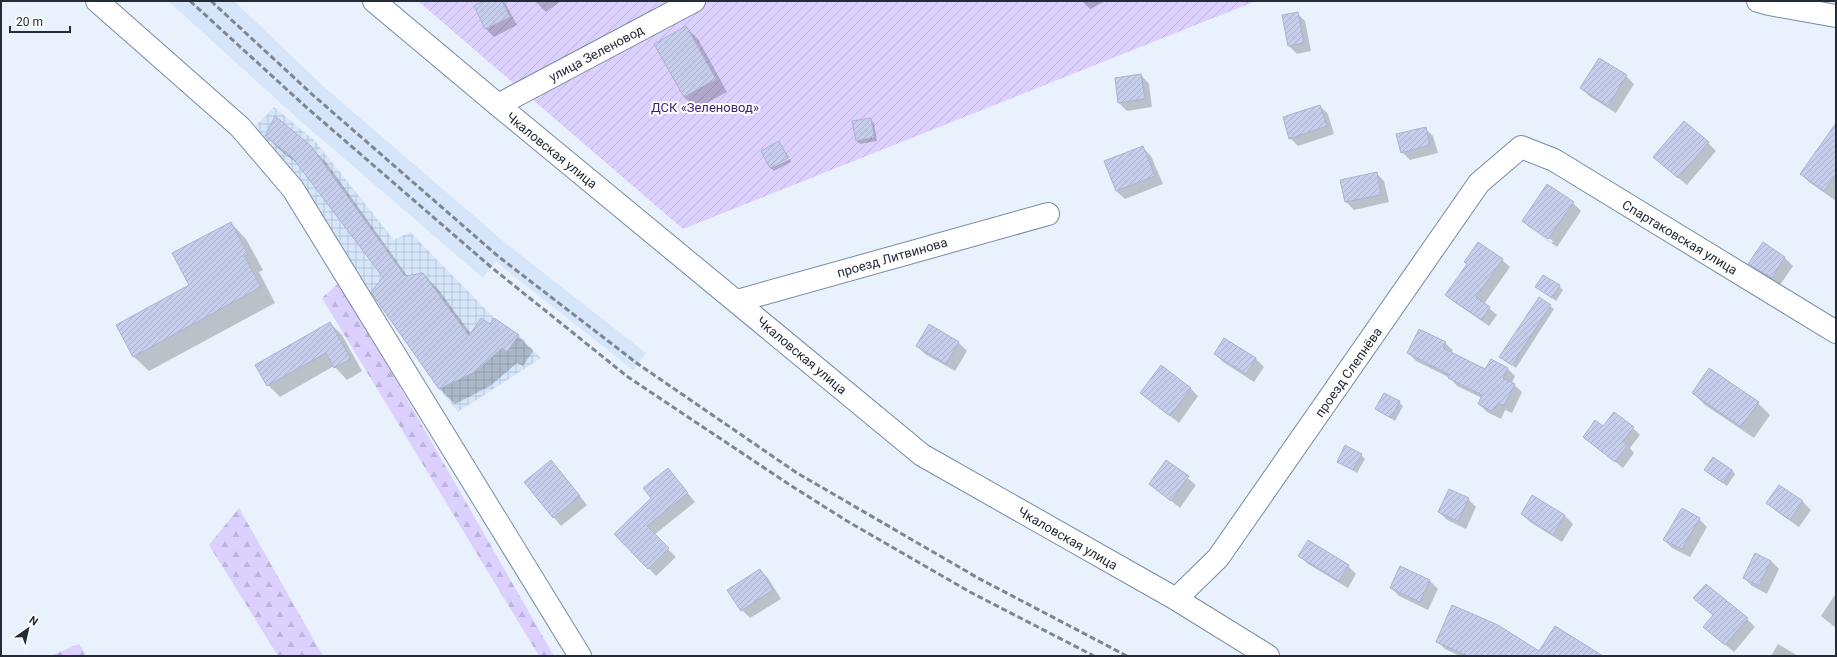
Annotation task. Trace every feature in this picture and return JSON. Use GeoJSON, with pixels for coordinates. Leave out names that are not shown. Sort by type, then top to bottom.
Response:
{"type":"FeatureCollection","features":[{"type":"Feature","properties":{"kind":"street"},"geometry":{"type":"LineString","coordinates":[[97,1],[240,127],[293,189],[580,656]]}},
{"type":"Feature","properties":{"kind":"street","name":"Чкаловская улица"},"geometry":{"type":"LineString","coordinates":[[374,1],[922,455],[1176,600],[1268,656]]}},
{"type":"Feature","properties":{"kind":"street","name":"улица Зеленовод"},"geometry":{"type":"LineString","coordinates":[[498,105],[694,1]]}},
{"type":"Feature","properties":{"kind":"street"},"geometry":{"type":"LineString","coordinates":[[1758,1],[1836,16]]}},
{"type":"Feature","properties":{"kind":"street","name":"Спартаковская улица"},"geometry":{"type":"LineString","coordinates":[[1521,147],[1554,160],[1836,332]]}},
{"type":"Feature","properties":{"kind":"street","name":"проезд Слепнёва"},"geometry":{"type":"LineString","coordinates":[[1176,600],[1218,558],[1479,183],[1521,147]]}},
{"type":"Feature","properties":{"kind":"street","name":"проезд Литвинова"},"geometry":{"type":"LineString","coordinates":[[737,301],[1048,214]]}},
{"type":"Feature","properties":{"kind":"shaded area"},"geometry":{"type":"Polygon","coordinates":[[[168,1],[234,1],[324,87],[508,245],[646,353],[633,370],[496,262],[483,278],[296,117],[168,1]]]}},
{"type":"Feature","properties":{"kind":"shaded area"},"geometry":{"type":"Polygon","coordinates":[[[274,107],[315,141],[394,240],[410,232],[494,318],[519,335],[541,358],[458,412],[439,389],[370,293],[296,180],[249,133],[274,107]]]}},
{"type":"Feature","properties":{"kind":"green space","name":"ДСК «Зеленовод»"},"geometry":{"type":"Polygon","coordinates":[[[418,1],[1256,1],[683,229],[418,1]]]}},
{"type":"Feature","properties":{"kind":"green space"},"geometry":{"type":"Polygon","coordinates":[[[340,282],[554,656],[539,656],[322,298],[340,282]]]}},
{"type":"Feature","properties":{"kind":"green space"},"geometry":{"type":"Polygon","coordinates":[[[239,508],[323,656],[278,656],[209,545],[239,508]]]}},
{"type":"Feature","properties":{"kind":"green space"},"geometry":{"type":"Polygon","coordinates":[[[79,644],[87,656],[50,656],[79,644]]]}},
{"type":"Feature","properties":{"kind":"building"},"geometry":{"type":"Polygon","coordinates":[[[484,1],[502,1],[510,17],[485,29],[474,6],[484,1]]]}},
{"type":"Feature","properties":{"kind":"building"},"geometry":{"type":"Polygon","coordinates":[[[1298,12],[1304,43],[1288,46],[1282,15],[1298,12]]]}},
{"type":"Feature","properties":{"kind":"building"},"geometry":{"type":"Polygon","coordinates":[[[686,26],[716,79],[684,97],[654,44],[686,26]]]}},
{"type":"Feature","properties":{"kind":"building"},"geometry":{"type":"Polygon","coordinates":[[[1599,58],[1627,75],[1608,106],[1580,88],[1599,58]]]}},
{"type":"Feature","properties":{"kind":"building"},"geometry":{"type":"Polygon","coordinates":[[[1141,74],[1145,99],[1118,103],[1115,78],[1141,74]]]}},
{"type":"Feature","properties":{"kind":"building"},"geometry":{"type":"Polygon","coordinates":[[[1320,105],[1327,126],[1289,139],[1283,117],[1320,105]]]}},
{"type":"Feature","properties":{"kind":"building"},"geometry":{"type":"Polygon","coordinates":[[[275,116],[311,146],[405,276],[423,273],[469,336],[481,318],[490,324],[494,318],[519,335],[507,352],[502,348],[475,372],[439,389],[371,292],[383,277],[292,157],[265,136],[275,116]]]}},
{"type":"Feature","properties":{"kind":"building"},"geometry":{"type":"Polygon","coordinates":[[[871,118],[874,137],[856,141],[852,121],[871,118]]]}},
{"type":"Feature","properties":{"kind":"building"},"geometry":{"type":"Polygon","coordinates":[[[1684,121],[1709,142],[1678,178],[1653,157],[1684,121]]]}},
{"type":"Feature","properties":{"kind":"building"},"geometry":{"type":"Polygon","coordinates":[[[1836,123],[1836,174],[1824,191],[1800,174],[1836,123]]]}},
{"type":"Feature","properties":{"kind":"building"},"geometry":{"type":"Polygon","coordinates":[[[1426,127],[1430,145],[1401,153],[1396,134],[1426,127]]]}},
{"type":"Feature","properties":{"kind":"building"},"geometry":{"type":"Polygon","coordinates":[[[779,141],[788,158],[770,168],[761,151],[779,141]]]}},
{"type":"Feature","properties":{"kind":"building"},"geometry":{"type":"Polygon","coordinates":[[[1143,146],[1155,176],[1116,191],[1104,161],[1143,146]]]}},
{"type":"Feature","properties":{"kind":"building"},"geometry":{"type":"Polygon","coordinates":[[[1377,172],[1381,195],[1345,202],[1340,180],[1377,172]]]}},
{"type":"Feature","properties":{"kind":"building"},"geometry":{"type":"Polygon","coordinates":[[[1547,184],[1574,202],[1548,239],[1522,221],[1547,184]]]}},
{"type":"Feature","properties":{"kind":"building"},"geometry":{"type":"Polygon","coordinates":[[[231,222],[248,254],[244,256],[261,287],[133,357],[116,325],[189,285],[172,253],[231,222]]]}},
{"type":"Feature","properties":{"kind":"building"},"geometry":{"type":"Polygon","coordinates":[[[1478,242],[1503,259],[1476,297],[1490,307],[1482,320],[1445,295],[1467,264],[1464,262],[1478,242]]]}},
{"type":"Feature","properties":{"kind":"building"},"geometry":{"type":"Polygon","coordinates":[[[1763,242],[1785,257],[1772,278],[1748,264],[1763,242]]]}},
{"type":"Feature","properties":{"kind":"building"},"geometry":{"type":"Polygon","coordinates":[[[1543,275],[1560,285],[1552,298],[1535,287],[1543,275]]]}},
{"type":"Feature","properties":{"kind":"building"},"geometry":{"type":"Polygon","coordinates":[[[1539,297],[1551,305],[1512,365],[1499,357],[1539,297]]]}},
{"type":"Feature","properties":{"kind":"building"},"geometry":{"type":"Polygon","coordinates":[[[330,322],[351,359],[334,368],[326,353],[267,386],[255,365],[330,322]]]}},
{"type":"Feature","properties":{"kind":"building"},"geometry":{"type":"Polygon","coordinates":[[[929,324],[959,342],[946,364],[916,346],[929,324]]]}},
{"type":"Feature","properties":{"kind":"building"},"geometry":{"type":"Polygon","coordinates":[[[1419,329],[1446,342],[1443,348],[1485,369],[1491,359],[1508,368],[1503,378],[1515,384],[1504,406],[1498,403],[1493,412],[1478,404],[1482,395],[1448,378],[1450,375],[1407,353],[1419,329]]]}},
{"type":"Feature","properties":{"kind":"building"},"geometry":{"type":"Polygon","coordinates":[[[1224,338],[1256,358],[1246,374],[1214,354],[1224,338]]]}},
{"type":"Feature","properties":{"kind":"building"},"geometry":{"type":"Polygon","coordinates":[[[1161,365],[1191,388],[1170,416],[1140,393],[1161,365]]]}},
{"type":"Feature","properties":{"kind":"building"},"geometry":{"type":"Polygon","coordinates":[[[1709,368],[1759,402],[1741,427],[1692,393],[1709,368]]]}},
{"type":"Feature","properties":{"kind":"building"},"geometry":{"type":"Polygon","coordinates":[[[1384,393],[1400,401],[1391,418],[1375,409],[1384,393]]]}},
{"type":"Feature","properties":{"kind":"building"},"geometry":{"type":"Polygon","coordinates":[[[1614,412],[1634,427],[1623,441],[1628,445],[1615,462],[1583,437],[1595,420],[1603,426],[1614,412]]]}},
{"type":"Feature","properties":{"kind":"building"},"geometry":{"type":"Polygon","coordinates":[[[1345,445],[1362,454],[1353,470],[1337,462],[1345,445]]]}},
{"type":"Feature","properties":{"kind":"building"},"geometry":{"type":"Polygon","coordinates":[[[1713,457],[1732,470],[1723,483],[1704,470],[1713,457]]]}},
{"type":"Feature","properties":{"kind":"building"},"geometry":{"type":"Polygon","coordinates":[[[551,460],[580,496],[553,518],[524,482],[551,460]]]}},
{"type":"Feature","properties":{"kind":"building"},"geometry":{"type":"Polygon","coordinates":[[[1166,460],[1189,476],[1171,501],[1149,484],[1166,460]]]}},
{"type":"Feature","properties":{"kind":"building"},"geometry":{"type":"Polygon","coordinates":[[[668,468],[688,493],[647,526],[669,548],[648,569],[614,534],[651,498],[643,488],[668,468]]]}},
{"type":"Feature","properties":{"kind":"building"},"geometry":{"type":"Polygon","coordinates":[[[1779,485],[1803,501],[1790,520],[1766,503],[1779,485]]]}},
{"type":"Feature","properties":{"kind":"building"},"geometry":{"type":"Polygon","coordinates":[[[1449,489],[1469,498],[1458,521],[1438,512],[1449,489]]]}},
{"type":"Feature","properties":{"kind":"building"},"geometry":{"type":"Polygon","coordinates":[[[1532,495],[1565,515],[1553,535],[1521,514],[1532,495]]]}},
{"type":"Feature","properties":{"kind":"building"},"geometry":{"type":"Polygon","coordinates":[[[1682,508],[1700,518],[1682,549],[1663,540],[1682,508]]]}},
{"type":"Feature","properties":{"kind":"building"},"geometry":{"type":"Polygon","coordinates":[[[1308,540],[1349,565],[1339,581],[1298,556],[1308,540]]]}},
{"type":"Feature","properties":{"kind":"building"},"geometry":{"type":"Polygon","coordinates":[[[1755,553],[1771,561],[1759,586],[1743,578],[1755,553]]]}},
{"type":"Feature","properties":{"kind":"building"},"geometry":{"type":"Polygon","coordinates":[[[1400,566],[1430,580],[1420,602],[1390,588],[1400,566]]]}},
{"type":"Feature","properties":{"kind":"building"},"geometry":{"type":"Polygon","coordinates":[[[760,569],[773,590],[741,611],[727,590],[760,569]]]}},
{"type":"Feature","properties":{"kind":"building"},"geometry":{"type":"Polygon","coordinates":[[[1706,584],[1748,618],[1725,645],[1703,627],[1713,615],[1693,598],[1706,584]]]}},
{"type":"Feature","properties":{"kind":"building"},"geometry":{"type":"Polygon","coordinates":[[[1452,605],[1498,625],[1539,651],[1555,626],[1603,656],[1468,656],[1436,642],[1452,605]]]}},
{"type":"Feature","properties":{"kind":"railway"},"geometry":{"type":"LineString","coordinates":[[190,1],[306,107],[491,267],[628,377],[790,485],[847,521],[970,592],[1094,656]]}},
{"type":"Feature","properties":{"kind":"railway"},"geometry":{"type":"LineString","coordinates":[[211,1],[314,96],[499,257],[638,364],[797,473],[978,578],[1127,656]]}}]}
